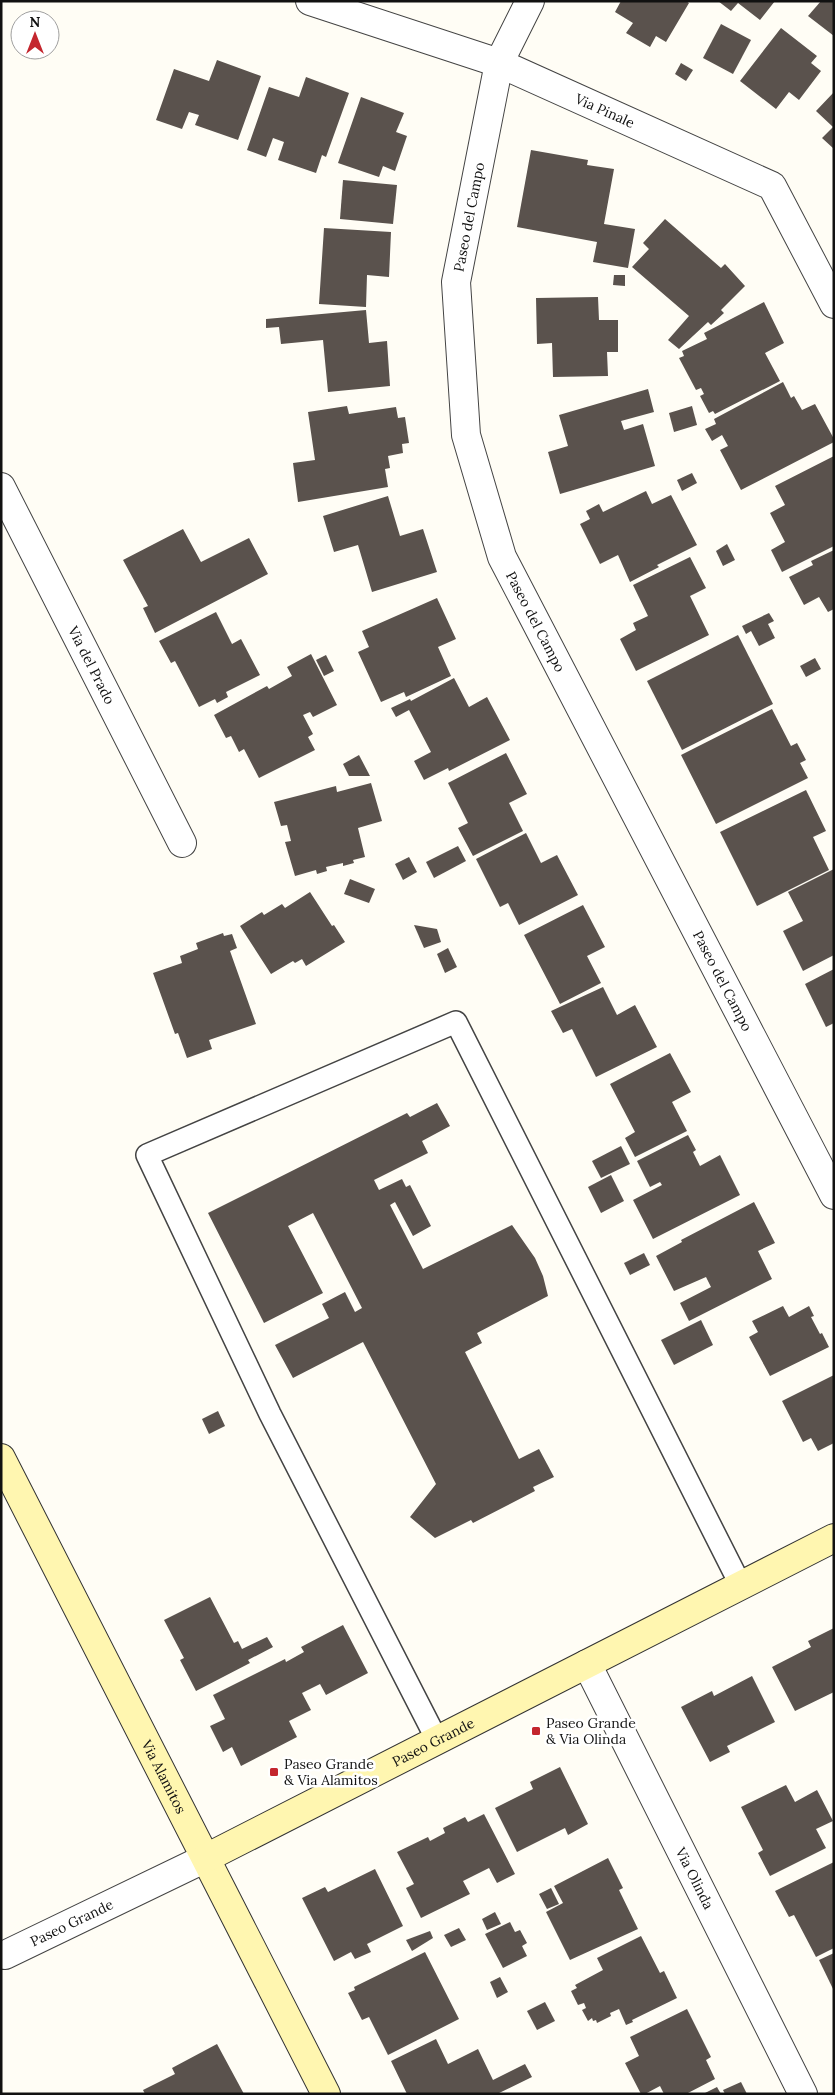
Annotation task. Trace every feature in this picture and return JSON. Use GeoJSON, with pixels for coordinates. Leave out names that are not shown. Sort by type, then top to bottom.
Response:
{"type":"FeatureCollection","features":[{"type":"Feature","properties":{"kind":"street","name":"Via Pinale"},"geometry":{"type":"LineString","coordinates":[[310,1],[499,63],[772,186],[834,304]]}},
{"type":"Feature","properties":{"kind":"street","name":"Paseo del Campo"},"geometry":{"type":"LineString","coordinates":[[530,1],[499,63],[456,282],[466,435],[502,557],[834,1195]]}},
{"type":"Feature","properties":{"kind":"street","name":"Via del Prado"},"geometry":{"type":"LineString","coordinates":[[1,487],[182,843]]}},
{"type":"Feature","properties":{"kind":"street","name":"Via Alamitos"},"geometry":{"type":"LineString","coordinates":[[1,1458],[326,2094]]}},
{"type":"Feature","properties":{"kind":"street","name":"Paseo Grande"},"geometry":{"type":"LineString","coordinates":[[3,1956],[206,1858],[834,1538]]}},
{"type":"Feature","properties":{"kind":"street","name":"Via Olinda"},"geometry":{"type":"LineString","coordinates":[[587,1664],[803,2094]]}},
{"type":"Feature","properties":{"kind":"lane"},"geometry":{"type":"LineString","coordinates":[[438,1740],[270,1414],[147,1155],[456,1022],[741,1586]]}},
{"type":"Feature","properties":{"kind":"building"},"geometry":{"type":"Polygon","coordinates":[[[621,1],[686,1],[689,3],[666,42],[656,36],[650,47],[626,33],[633,23],[615,12],[621,1]]]}},
{"type":"Feature","properties":{"kind":"building"},"geometry":{"type":"Polygon","coordinates":[[[718,1],[775,1],[760,20],[738,3],[731,11],[718,1]]]}},
{"type":"Feature","properties":{"kind":"building"},"geometry":{"type":"Polygon","coordinates":[[[821,1],[834,1],[834,36],[808,16],[821,1]]]}},
{"type":"Feature","properties":{"kind":"building"},"geometry":{"type":"Polygon","coordinates":[[[721,24],[751,40],[733,74],[703,58],[721,24]]]}},
{"type":"Feature","properties":{"kind":"building"},"geometry":{"type":"Polygon","coordinates":[[[781,28],[817,56],[811,63],[821,71],[799,100],[789,92],[776,109],[740,81],[781,28]]]}},
{"type":"Feature","properties":{"kind":"building"},"geometry":{"type":"Polygon","coordinates":[[[217,60],[261,76],[238,140],[195,125],[199,115],[189,112],[182,129],[156,120],[174,69],[209,81],[217,60]]]}},
{"type":"Feature","properties":{"kind":"building"},"geometry":{"type":"Polygon","coordinates":[[[681,63],[693,70],[686,81],[675,74],[681,63]]]}},
{"type":"Feature","properties":{"kind":"building"},"geometry":{"type":"Polygon","coordinates":[[[306,77],[349,93],[326,157],[322,155],[316,173],[278,160],[284,142],[273,138],[266,157],[247,150],[269,87],[299,97],[306,77]]]}},
{"type":"Feature","properties":{"kind":"building"},"geometry":{"type":"Polygon","coordinates":[[[834,92],[834,149],[822,138],[833,127],[816,111],[834,92]]]}},
{"type":"Feature","properties":{"kind":"building"},"geometry":{"type":"Polygon","coordinates":[[[361,97],[404,113],[396,132],[407,136],[395,171],[383,166],[379,177],[338,163],[361,97]]]}},
{"type":"Feature","properties":{"kind":"building"},"geometry":{"type":"Polygon","coordinates":[[[531,150],[588,160],[587,165],[614,169],[604,224],[635,229],[628,268],[593,262],[597,242],[517,227],[531,150]]]}},
{"type":"Feature","properties":{"kind":"building"},"geometry":{"type":"Polygon","coordinates":[[[343,180],[397,185],[393,224],[340,219],[343,180]]]}},
{"type":"Feature","properties":{"kind":"building"},"geometry":{"type":"Polygon","coordinates":[[[665,219],[721,268],[725,264],[745,286],[721,310],[724,313],[711,325],[708,322],[679,349],[668,340],[689,316],[632,267],[649,249],[643,243],[665,219]]]}},
{"type":"Feature","properties":{"kind":"building"},"geometry":{"type":"Polygon","coordinates":[[[324,228],[391,232],[389,277],[367,275],[366,307],[319,304],[324,228]]]}},
{"type":"Feature","properties":{"kind":"building"},"geometry":{"type":"Polygon","coordinates":[[[614,275],[625,275],[625,286],[613,285],[614,275]]]}},
{"type":"Feature","properties":{"kind":"building"},"geometry":{"type":"Polygon","coordinates":[[[598,297],[599,320],[618,320],[618,352],[607,352],[608,376],[553,377],[552,343],[537,344],[536,298],[598,297]]]}},
{"type":"Feature","properties":{"kind":"building"},"geometry":{"type":"Polygon","coordinates":[[[764,302],[784,343],[765,353],[780,381],[715,414],[713,411],[709,413],[700,396],[704,394],[701,388],[696,390],[679,358],[684,356],[682,351],[707,339],[704,333],[764,302]]]}},
{"type":"Feature","properties":{"kind":"building"},"geometry":{"type":"Polygon","coordinates":[[[366,310],[369,343],[387,341],[390,386],[328,392],[323,340],[281,344],[279,327],[266,328],[266,319],[366,310]]]}},
{"type":"Feature","properties":{"kind":"building"},"geometry":{"type":"Polygon","coordinates":[[[783,382],[791,398],[794,396],[802,410],[815,404],[834,442],[741,490],[720,450],[728,446],[722,435],[712,441],[705,429],[716,424],[714,419],[783,382]]]}},
{"type":"Feature","properties":{"kind":"building"},"geometry":{"type":"Polygon","coordinates":[[[648,389],[654,412],[621,421],[624,430],[643,424],[655,466],[560,494],[548,452],[568,446],[559,415],[648,389]]]}},
{"type":"Feature","properties":{"kind":"building"},"geometry":{"type":"Polygon","coordinates":[[[347,406],[349,414],[396,407],[398,418],[405,417],[409,443],[402,444],[403,453],[388,456],[390,468],[385,469],[388,487],[298,502],[293,463],[315,460],[308,412],[347,406]]]}},
{"type":"Feature","properties":{"kind":"building"},"geometry":{"type":"Polygon","coordinates":[[[692,406],[697,425],[674,432],[669,413],[692,406]]]}},
{"type":"Feature","properties":{"kind":"building"},"geometry":{"type":"Polygon","coordinates":[[[834,456],[834,546],[782,572],[771,550],[785,542],[770,513],[785,505],[775,486],[834,456]]]}},
{"type":"Feature","properties":{"kind":"building"},"geometry":{"type":"Polygon","coordinates":[[[692,473],[697,483],[682,491],[677,480],[692,473]]]}},
{"type":"Feature","properties":{"kind":"building"},"geometry":{"type":"Polygon","coordinates":[[[646,491],[652,504],[671,495],[697,545],[657,565],[659,567],[630,582],[618,555],[600,564],[580,524],[590,519],[586,511],[599,504],[603,512],[646,491]]]}},
{"type":"Feature","properties":{"kind":"building"},"geometry":{"type":"Polygon","coordinates":[[[388,496],[400,536],[423,529],[437,572],[372,592],[358,545],[334,552],[323,516],[388,496]]]}},
{"type":"Feature","properties":{"kind":"building"},"geometry":{"type":"Polygon","coordinates":[[[183,529],[201,562],[249,538],[268,574],[155,633],[143,608],[148,606],[123,560],[183,529]]]}},
{"type":"Feature","properties":{"kind":"building"},"geometry":{"type":"Polygon","coordinates":[[[727,544],[735,560],[723,566],[716,551],[727,544]]]}},
{"type":"Feature","properties":{"kind":"building"},"geometry":{"type":"Polygon","coordinates":[[[834,550],[834,609],[828,612],[819,597],[804,605],[789,577],[813,565],[811,561],[834,550]]]}},
{"type":"Feature","properties":{"kind":"building"},"geometry":{"type":"Polygon","coordinates":[[[690,557],[706,588],[690,596],[709,635],[636,671],[620,639],[636,630],[633,623],[648,616],[633,585],[690,557]]]}},
{"type":"Feature","properties":{"kind":"building"},"geometry":{"type":"Polygon","coordinates":[[[437,598],[456,639],[438,647],[451,676],[406,697],[404,692],[381,702],[358,652],[369,647],[362,631],[437,598]]]}},
{"type":"Feature","properties":{"kind":"building"},"geometry":{"type":"Polygon","coordinates":[[[216,612],[232,644],[241,639],[260,675],[226,692],[228,697],[217,703],[215,699],[199,707],[175,661],[171,663],[159,641],[216,612]]]}},
{"type":"Feature","properties":{"kind":"building"},"geometry":{"type":"Polygon","coordinates":[[[769,613],[774,621],[768,624],[775,638],[759,646],[751,631],[746,634],[742,626],[769,613]]]}},
{"type":"Feature","properties":{"kind":"building"},"geometry":{"type":"Polygon","coordinates":[[[738,635],[773,704],[682,750],[647,681],[738,635]]]}},
{"type":"Feature","properties":{"kind":"building"},"geometry":{"type":"Polygon","coordinates":[[[311,654],[337,705],[313,717],[310,712],[303,715],[313,734],[308,737],[315,750],[259,778],[244,749],[239,752],[231,736],[226,738],[214,715],[267,686],[269,689],[292,676],[287,667],[311,654]]]}},
{"type":"Feature","properties":{"kind":"building"},"geometry":{"type":"Polygon","coordinates":[[[326,655],[334,671],[324,676],[316,660],[326,655]]]}},
{"type":"Feature","properties":{"kind":"building"},"geometry":{"type":"Polygon","coordinates":[[[815,658],[821,669],[806,677],[800,666],[815,658]]]}},
{"type":"Feature","properties":{"kind":"building"},"geometry":{"type":"Polygon","coordinates":[[[454,678],[469,707],[487,697],[510,740],[449,771],[448,768],[424,780],[414,761],[431,752],[409,710],[396,717],[391,708],[410,699],[411,701],[454,678]]]}},
{"type":"Feature","properties":{"kind":"building"},"geometry":{"type":"Polygon","coordinates":[[[772,709],[791,746],[797,743],[806,760],[800,763],[808,778],[716,824],[681,755],[772,709]]]}},
{"type":"Feature","properties":{"kind":"building"},"geometry":{"type":"Polygon","coordinates":[[[506,753],[527,794],[509,803],[523,831],[473,856],[458,828],[468,823],[448,783],[506,753]]]}},
{"type":"Feature","properties":{"kind":"building"},"geometry":{"type":"Polygon","coordinates":[[[359,755],[370,776],[349,776],[343,764],[359,755]]]}},
{"type":"Feature","properties":{"kind":"building"},"geometry":{"type":"Polygon","coordinates":[[[371,783],[382,821],[358,828],[365,857],[353,860],[354,863],[343,866],[343,863],[326,867],[327,871],[317,874],[316,870],[295,876],[285,842],[291,841],[287,825],[281,826],[274,802],[336,786],[337,792],[371,783]]]}},
{"type":"Feature","properties":{"kind":"building"},"geometry":{"type":"Polygon","coordinates":[[[806,790],[826,831],[813,837],[829,870],[757,906],[720,832],[806,790]]]}},
{"type":"Feature","properties":{"kind":"building"},"geometry":{"type":"Polygon","coordinates":[[[526,833],[541,863],[557,855],[578,895],[519,925],[508,903],[500,907],[476,859],[526,833]]]}},
{"type":"Feature","properties":{"kind":"building"},"geometry":{"type":"Polygon","coordinates":[[[458,846],[466,861],[434,878],[426,862],[458,846]]]}},
{"type":"Feature","properties":{"kind":"building"},"geometry":{"type":"Polygon","coordinates":[[[409,857],[417,872],[403,880],[395,864],[409,857]]]}},
{"type":"Feature","properties":{"kind":"building"},"geometry":{"type":"Polygon","coordinates":[[[834,869],[834,955],[803,971],[783,931],[803,921],[788,892],[834,869]]]}},
{"type":"Feature","properties":{"kind":"building"},"geometry":{"type":"Polygon","coordinates":[[[350,879],[375,889],[369,903],[344,894],[350,879]]]}},
{"type":"Feature","properties":{"kind":"building"},"geometry":{"type":"Polygon","coordinates":[[[310,892],[345,942],[306,966],[302,959],[295,963],[293,961],[271,974],[240,926],[262,912],[264,915],[282,904],[285,908],[310,892]]]}},
{"type":"Feature","properties":{"kind":"building"},"geometry":{"type":"Polygon","coordinates":[[[583,905],[605,947],[587,956],[601,983],[560,1004],[524,935],[583,905]]]}},
{"type":"Feature","properties":{"kind":"building"},"geometry":{"type":"Polygon","coordinates":[[[414,925],[437,929],[441,942],[424,948],[414,925]]]}},
{"type":"Feature","properties":{"kind":"building"},"geometry":{"type":"Polygon","coordinates":[[[223,933],[224,936],[232,934],[237,948],[230,951],[256,1024],[209,1040],[212,1049],[187,1058],[178,1033],[175,1034],[153,973],[182,963],[180,956],[198,949],[196,943],[223,933]]]}},
{"type":"Feature","properties":{"kind":"building"},"geometry":{"type":"Polygon","coordinates":[[[448,948],[457,967],[445,973],[437,954],[448,948]]]}},
{"type":"Feature","properties":{"kind":"building"},"geometry":{"type":"Polygon","coordinates":[[[834,969],[834,1023],[826,1027],[805,984],[834,969]]]}},
{"type":"Feature","properties":{"kind":"building"},"geometry":{"type":"Polygon","coordinates":[[[603,987],[617,1015],[635,1005],[657,1047],[596,1077],[572,1029],[563,1033],[551,1011],[603,987]]]}},
{"type":"Feature","properties":{"kind":"building"},"geometry":{"type":"Polygon","coordinates":[[[670,1053],[691,1092],[672,1102],[687,1131],[635,1157],[625,1138],[635,1132],[610,1084],[670,1053]]]}},
{"type":"Feature","properties":{"kind":"building"},"geometry":{"type":"Polygon","coordinates":[[[437,1103],[450,1126],[422,1141],[428,1153],[374,1180],[379,1190],[402,1179],[406,1187],[410,1185],[431,1226],[413,1236],[395,1202],[390,1205],[423,1269],[512,1225],[535,1258],[543,1276],[548,1296],[477,1333],[482,1343],[465,1352],[519,1459],[539,1449],[554,1477],[533,1487],[535,1491],[473,1523],[471,1520],[435,1538],[410,1517],[436,1484],[363,1342],[293,1378],[275,1345],[329,1318],[322,1304],[345,1292],[355,1312],[362,1308],[313,1213],[288,1226],[323,1293],[264,1323],[208,1213],[407,1113],[410,1117],[437,1103]]]}},
{"type":"Feature","properties":{"kind":"building"},"geometry":{"type":"Polygon","coordinates":[[[688,1135],[696,1150],[693,1152],[700,1166],[720,1155],[740,1195],[653,1239],[633,1200],[662,1185],[660,1182],[650,1187],[637,1161],[688,1135]]]}},
{"type":"Feature","properties":{"kind":"building"},"geometry":{"type":"Polygon","coordinates":[[[621,1146],[630,1164],[601,1178],[592,1161],[621,1146]]]}},
{"type":"Feature","properties":{"kind":"building"},"geometry":{"type":"Polygon","coordinates":[[[611,1175],[624,1201],[601,1213],[588,1187],[611,1175]]]}},
{"type":"Feature","properties":{"kind":"building"},"geometry":{"type":"Polygon","coordinates":[[[754,1202],[775,1243],[758,1251],[772,1279],[689,1321],[680,1303],[711,1287],[706,1277],[674,1291],[656,1256],[682,1242],[681,1240],[754,1202]]]}},
{"type":"Feature","properties":{"kind":"building"},"geometry":{"type":"Polygon","coordinates":[[[644,1253],[650,1265],[630,1275],[624,1263],[644,1253]]]}},
{"type":"Feature","properties":{"kind":"building"},"geometry":{"type":"Polygon","coordinates":[[[783,1306],[789,1317],[809,1306],[814,1316],[811,1317],[829,1347],[770,1376],[749,1337],[758,1332],[752,1321],[783,1306]]]}},
{"type":"Feature","properties":{"kind":"building"},"geometry":{"type":"Polygon","coordinates":[[[701,1320],[713,1345],[674,1365],[661,1340],[701,1320]]]}},
{"type":"Feature","properties":{"kind":"building"},"geometry":{"type":"Polygon","coordinates":[[[834,1375],[834,1443],[818,1451],[811,1438],[803,1442],[782,1401],[834,1375]]]}},
{"type":"Feature","properties":{"kind":"building"},"geometry":{"type":"Polygon","coordinates":[[[218,1411],[225,1426],[209,1434],[202,1419],[218,1411]]]}},
{"type":"Feature","properties":{"kind":"building"},"geometry":{"type":"Polygon","coordinates":[[[210,1597],[234,1643],[238,1641],[242,1649],[267,1637],[273,1647],[248,1660],[250,1663],[196,1691],[180,1660],[184,1658],[164,1620],[210,1597]]]}},
{"type":"Feature","properties":{"kind":"building"},"geometry":{"type":"Polygon","coordinates":[[[343,1625],[368,1673],[326,1695],[320,1684],[302,1693],[311,1710],[289,1721],[297,1737],[241,1766],[232,1747],[223,1752],[210,1726],[225,1719],[213,1695],[285,1659],[286,1662],[304,1652],[301,1647],[343,1625]]]}},
{"type":"Feature","properties":{"kind":"building"},"geometry":{"type":"Polygon","coordinates":[[[834,1628],[834,1692],[795,1711],[772,1667],[811,1647],[808,1641],[834,1628]]]}},
{"type":"Feature","properties":{"kind":"building"},"geometry":{"type":"Polygon","coordinates":[[[752,1676],[775,1722],[727,1746],[730,1752],[710,1762],[681,1707],[712,1691],[714,1696],[752,1676]]]}},
{"type":"Feature","properties":{"kind":"building"},"geometry":{"type":"Polygon","coordinates":[[[560,1767],[588,1824],[568,1835],[565,1828],[517,1852],[495,1808],[533,1789],[530,1782],[560,1767]]]}},
{"type":"Feature","properties":{"kind":"building"},"geometry":{"type":"Polygon","coordinates":[[[786,1785],[795,1802],[817,1790],[833,1821],[816,1829],[826,1848],[770,1876],[758,1853],[763,1850],[741,1807],[786,1785]]]}},
{"type":"Feature","properties":{"kind":"building"},"geometry":{"type":"Polygon","coordinates":[[[484,1814],[515,1874],[497,1883],[489,1868],[463,1881],[470,1894],[421,1918],[406,1888],[414,1884],[397,1852],[428,1837],[430,1841],[445,1833],[443,1828],[465,1817],[468,1822],[484,1814]]]}},
{"type":"Feature","properties":{"kind":"building"},"geometry":{"type":"Polygon","coordinates":[[[608,1858],[623,1888],[619,1890],[638,1929],[570,1960],[546,1912],[563,1903],[554,1886],[608,1858]]]}},
{"type":"Feature","properties":{"kind":"building"},"geometry":{"type":"Polygon","coordinates":[[[834,1862],[834,1948],[816,1957],[794,1915],[789,1917],[775,1891],[834,1862]]]}},
{"type":"Feature","properties":{"kind":"building"},"geometry":{"type":"Polygon","coordinates":[[[375,1869],[403,1926],[367,1944],[371,1952],[355,1959],[351,1952],[334,1961],[302,1898],[325,1887],[328,1892],[375,1869]]]}},
{"type":"Feature","properties":{"kind":"building"},"geometry":{"type":"Polygon","coordinates":[[[551,1888],[559,1904],[547,1909],[539,1894],[551,1888]]]}},
{"type":"Feature","properties":{"kind":"building"},"geometry":{"type":"Polygon","coordinates":[[[495,1912],[501,1924],[487,1930],[482,1919],[495,1912]]]}},
{"type":"Feature","properties":{"kind":"building"},"geometry":{"type":"Polygon","coordinates":[[[510,1922],[515,1932],[520,1930],[527,1943],[522,1946],[527,1956],[503,1968],[485,1934],[510,1922]]]}},
{"type":"Feature","properties":{"kind":"building"},"geometry":{"type":"Polygon","coordinates":[[[459,1928],[466,1940],[451,1947],[444,1935],[459,1928]]]}},
{"type":"Feature","properties":{"kind":"building"},"geometry":{"type":"Polygon","coordinates":[[[430,1931],[433,1938],[412,1951],[406,1940],[430,1931]]]}},
{"type":"Feature","properties":{"kind":"building"},"geometry":{"type":"Polygon","coordinates":[[[641,1936],[660,1973],[664,1971],[677,1998],[632,2020],[633,2022],[626,2025],[619,2009],[610,2013],[611,2016],[597,2023],[592,2018],[588,2021],[582,2010],[586,2008],[584,2003],[578,2005],[571,1991],[577,1988],[575,1985],[603,1970],[597,1958],[641,1936]]]}},
{"type":"Feature","properties":{"kind":"building"},"geometry":{"type":"Polygon","coordinates":[[[425,1952],[459,2019],[388,2055],[369,2017],[362,2020],[348,1993],[355,1990],[354,1987],[425,1952]]]}},
{"type":"Feature","properties":{"kind":"building"},"geometry":{"type":"Polygon","coordinates":[[[834,1953],[834,1991],[819,1960],[834,1953]]]}},
{"type":"Feature","properties":{"kind":"building"},"geometry":{"type":"Polygon","coordinates":[[[500,1977],[508,1992],[497,1998],[490,1982],[500,1977]]]}},
{"type":"Feature","properties":{"kind":"building"},"geometry":{"type":"Polygon","coordinates":[[[545,2002],[555,2021],[537,2030],[527,2011],[545,2002]]]}},
{"type":"Feature","properties":{"kind":"building"},"geometry":{"type":"Polygon","coordinates":[[[687,2009],[711,2057],[706,2060],[715,2079],[686,2094],[664,2094],[660,2086],[645,2094],[641,2094],[625,2063],[639,2056],[630,2037],[687,2009]]]}},
{"type":"Feature","properties":{"kind":"building"},"geometry":{"type":"Polygon","coordinates":[[[436,2039],[448,2064],[478,2049],[493,2080],[525,2064],[532,2077],[497,2094],[407,2094],[391,2061],[436,2039]]]}},
{"type":"Feature","properties":{"kind":"building"},"geometry":{"type":"Polygon","coordinates":[[[217,2044],[244,2094],[145,2094],[143,2090],[175,2074],[172,2068],[217,2044]]]}},
{"type":"Feature","properties":{"kind":"building"},"geometry":{"type":"Polygon","coordinates":[[[741,2082],[747,2094],[725,2094],[723,2090],[741,2082]]]}},
{"type":"Feature","properties":{"kind":"building"},"geometry":{"type":"Polygon","coordinates":[[[717,2087],[721,2094],[703,2094],[717,2087]]]}},
{"type":"Feature","properties":{"kind":"place","name":"Paseo Grande & Via Olinda"},"geometry":{"type":"Point","coordinates":[536,1731]}},
{"type":"Feature","properties":{"kind":"place","name":"Paseo Grande & Via Alamitos"},"geometry":{"type":"Point","coordinates":[274,1772]}}]}
